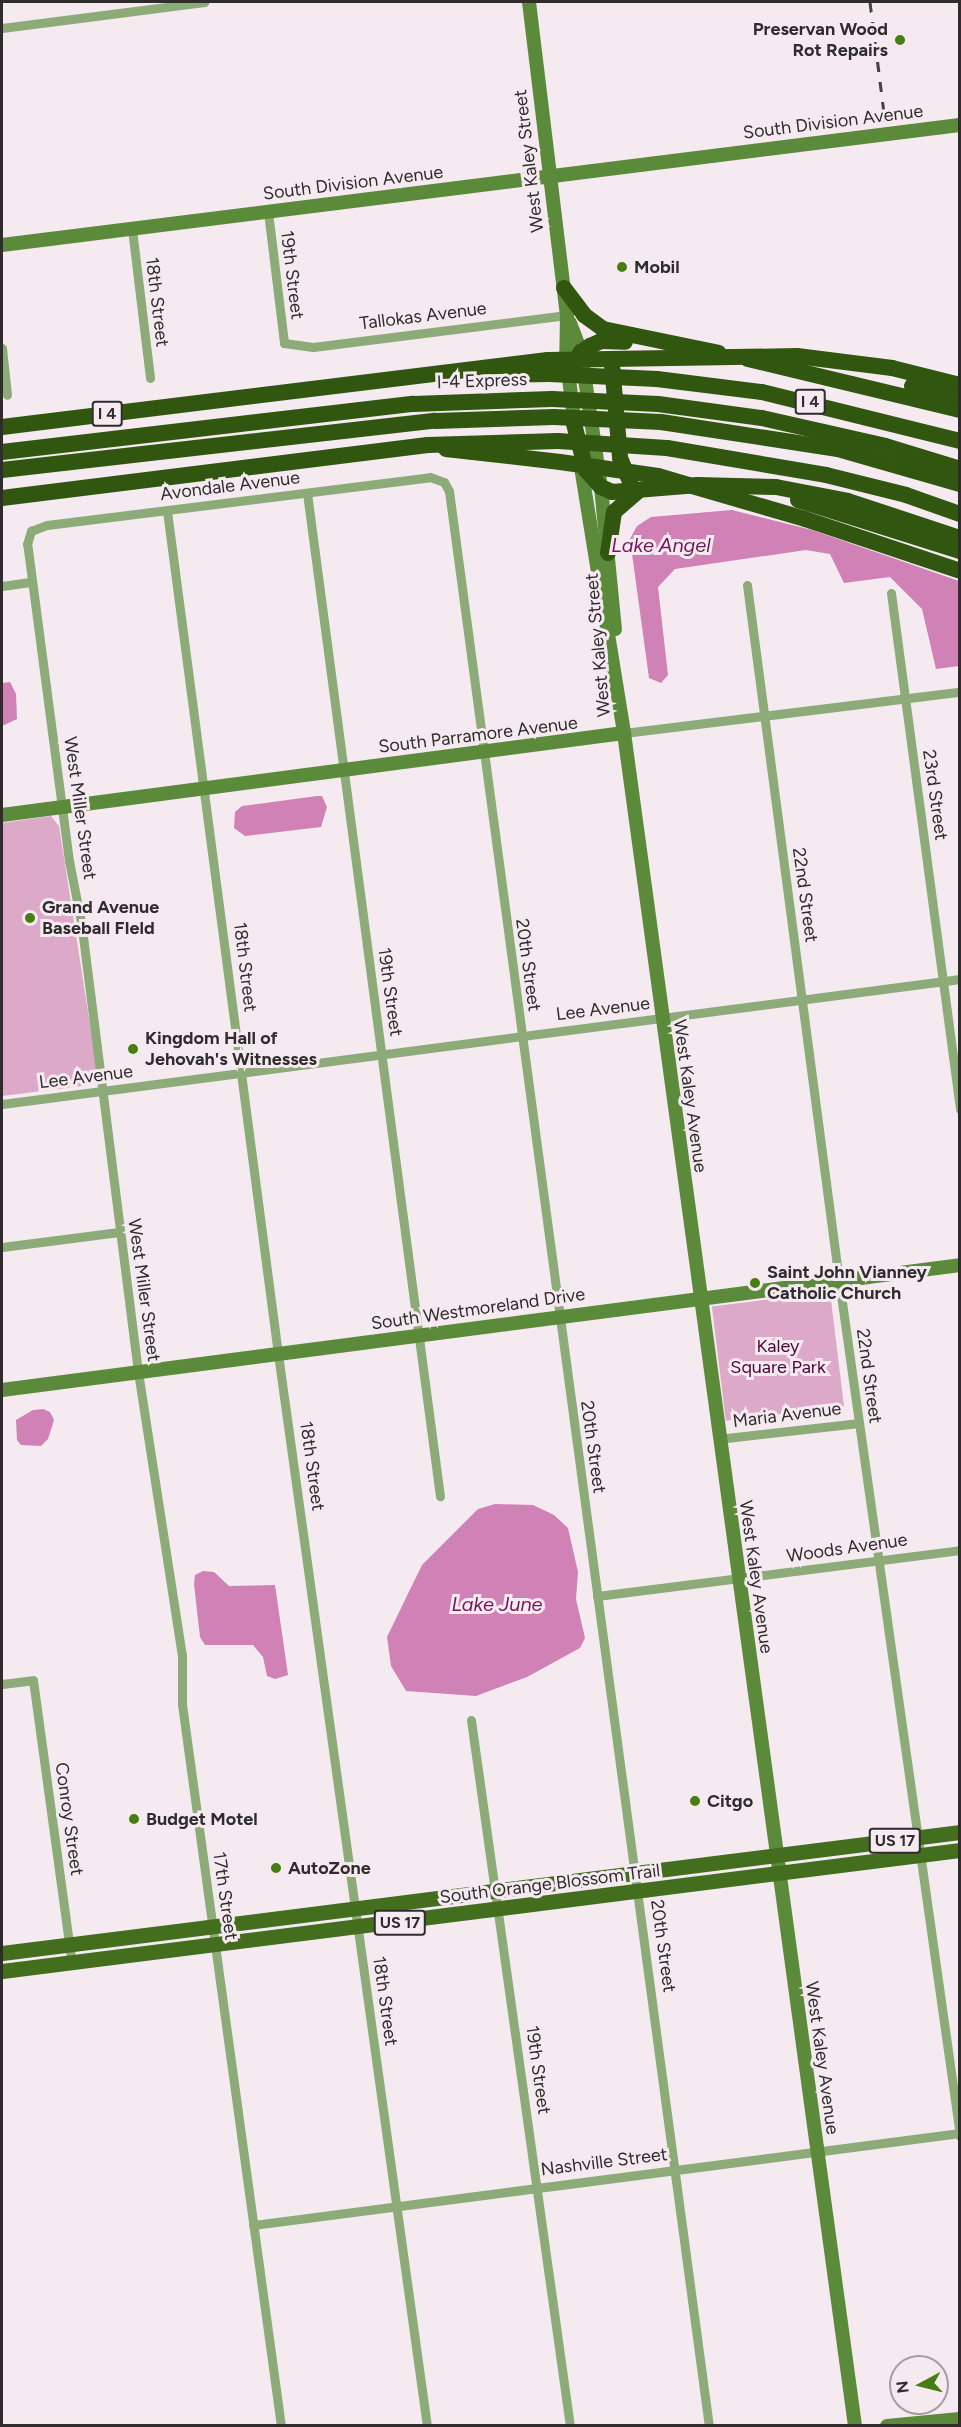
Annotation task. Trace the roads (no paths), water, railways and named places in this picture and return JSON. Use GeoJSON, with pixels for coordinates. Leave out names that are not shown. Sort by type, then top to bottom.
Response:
{"type":"FeatureCollection","features":[{"type":"Feature","properties":{"kind":"highway"},"geometry":{"type":"LineString","coordinates":[[564,288],[584,315],[603,329],[791,363],[960,410]]}},
{"type":"Feature","properties":{"kind":"highway"},"geometry":{"type":"LineString","coordinates":[[569,377],[581,352],[601,341],[616,340],[638,346],[791,363],[892,368],[960,385]]}},
{"type":"Feature","properties":{"kind":"highway"},"geometry":{"type":"LineString","coordinates":[[638,346],[619,355],[610,372],[621,467],[632,483],[668,488]]}},
{"type":"Feature","properties":{"kind":"highway"},"geometry":{"type":"LineString","coordinates":[[548,367],[791,363]]}},
{"type":"Feature","properties":{"kind":"highway","name":"I 4"},"geometry":{"type":"LineString","coordinates":[[2,427],[388,381],[548,367],[762,392],[960,441]]}},
{"type":"Feature","properties":{"kind":"highway"},"geometry":{"type":"LineString","coordinates":[[842,379],[909,385],[960,396]]}},
{"type":"Feature","properties":{"kind":"highway","name":"I-4 Express"},"geometry":{"type":"LineString","coordinates":[[2,452],[413,404],[552,399],[658,404],[762,418],[885,446],[960,469]]}},
{"type":"Feature","properties":{"kind":"highway","name":"I-4 Express"},"geometry":{"type":"LineString","coordinates":[[2,470],[435,421],[554,417],[661,422],[838,449],[960,484]]}},
{"type":"Feature","properties":{"kind":"highway"},"geometry":{"type":"LineString","coordinates":[[574,424],[586,470],[601,487],[612,492],[729,485],[776,487],[820,495],[960,538]]}},
{"type":"Feature","properties":{"kind":"highway"},"geometry":{"type":"LineString","coordinates":[[2,498],[428,445],[558,441],[667,448],[826,475],[906,495],[960,514]]}},
{"type":"Feature","properties":{"kind":"highway"},"geometry":{"type":"LineString","coordinates":[[428,445],[471,454],[560,462],[658,476],[805,519],[960,571]]}},
{"type":"Feature","properties":{"kind":"highway"},"geometry":{"type":"LineString","coordinates":[[729,485],[787,497],[960,550]]}},
{"type":"Feature","properties":{"kind":"highway"},"geometry":{"type":"LineString","coordinates":[[608,553],[614,512],[639,490]]}},
{"type":"Feature","properties":{"kind":"main road","name":"South Orange Blossom Trail"},"geometry":{"type":"LineString","coordinates":[[2,1953],[356,1911],[960,1832]]}},
{"type":"Feature","properties":{"kind":"main road","name":"South Orange Blossom Trail"},"geometry":{"type":"LineString","coordinates":[[2,1971],[358,1928],[960,1850]]}},
{"type":"Feature","properties":{"kind":"street"},"geometry":{"type":"LineString","coordinates":[[2,28],[204,2]]}},
{"type":"Feature","properties":{"kind":"street","name":"West Kaley Street"},"geometry":{"type":"LineString","coordinates":[[529,2],[548,176],[567,315],[569,377],[574,424],[624,733]]}},
{"type":"Feature","properties":{"kind":"street","name":"South Division Avenue"},"geometry":{"type":"LineString","coordinates":[[2,245],[960,125]]}},
{"type":"Feature","properties":{"kind":"street","name":"19th Street"},"geometry":{"type":"LineString","coordinates":[[268,212],[284,343]]}},
{"type":"Feature","properties":{"kind":"street","name":"18th Street"},"geometry":{"type":"LineString","coordinates":[[132,229],[150,378]]}},
{"type":"Feature","properties":{"kind":"street","name":"West Kaley Street"},"geometry":{"type":"LineString","coordinates":[[567,315],[581,352],[601,487],[624,733]]}},
{"type":"Feature","properties":{"kind":"street","name":"Tallokas Avenue"},"geometry":{"type":"LineString","coordinates":[[284,343],[313,347],[567,315]]}},
{"type":"Feature","properties":{"kind":"street"},"geometry":{"type":"LineString","coordinates":[[2,348],[8,395]]}},
{"type":"Feature","properties":{"kind":"street","name":"Avondale Avenue"},"geometry":{"type":"LineString","coordinates":[[29,534],[47,525],[437,478]]}},
{"type":"Feature","properties":{"kind":"street","name":"20th Street"},"geometry":{"type":"LineString","coordinates":[[437,478],[449,491],[558,1317],[677,2169],[709,2426]]}},
{"type":"Feature","properties":{"kind":"street","name":"19th Street"},"geometry":{"type":"LineString","coordinates":[[307,493],[440,1496]]}},
{"type":"Feature","properties":{"kind":"street","name":"18th Street"},"geometry":{"type":"LineString","coordinates":[[167,511],[278,1354],[427,2426]]}},
{"type":"Feature","properties":{"kind":"street","name":"West Miller Street"},"geometry":{"type":"LineString","coordinates":[[29,534],[27,544],[62,807],[82,927],[138,1372]]}},
{"type":"Feature","properties":{"kind":"street"},"geometry":{"type":"LineString","coordinates":[[2,586],[32,582]]}},
{"type":"Feature","properties":{"kind":"street","name":"22nd Street"},"geometry":{"type":"LineString","coordinates":[[747,585],[839,1281],[959,2134]]}},
{"type":"Feature","properties":{"kind":"street","name":"23rd Street"},"geometry":{"type":"LineString","coordinates":[[891,593],[960,1109]]}},
{"type":"Feature","properties":{"kind":"street","name":"South Parramore Avenue"},"geometry":{"type":"LineString","coordinates":[[2,815],[624,733],[960,692]]}},
{"type":"Feature","properties":{"kind":"street","name":"West Kaley Avenue"},"geometry":{"type":"LineString","coordinates":[[624,733],[718,1439],[855,2426]]}},
{"type":"Feature","properties":{"kind":"street","name":"Lee Avenue"},"geometry":{"type":"LineString","coordinates":[[2,1104],[960,979]]}},
{"type":"Feature","properties":{"kind":"street"},"geometry":{"type":"LineString","coordinates":[[2,1247],[119,1232]]}},
{"type":"Feature","properties":{"kind":"street","name":"South Westmoreland Drive"},"geometry":{"type":"LineString","coordinates":[[2,1390],[960,1265]]}},
{"type":"Feature","properties":{"kind":"street","name":"17th Street"},"geometry":{"type":"LineString","coordinates":[[138,1372],[182,1656],[182,1704],[281,2426]]}},
{"type":"Feature","properties":{"kind":"street","name":"Maria Avenue"},"geometry":{"type":"LineString","coordinates":[[718,1439],[859,1423]]}},
{"type":"Feature","properties":{"kind":"street","name":"Woods Avenue"},"geometry":{"type":"LineString","coordinates":[[597,1596],[960,1550]]}},
{"type":"Feature","properties":{"kind":"street","name":"Conroy Street"},"geometry":{"type":"LineString","coordinates":[[2,1684],[33,1680],[72,1963]]}},
{"type":"Feature","properties":{"kind":"street","name":"19th Street"},"geometry":{"type":"LineString","coordinates":[[471,1720],[570,2426]]}},
{"type":"Feature","properties":{"kind":"street","name":"Nashville Street"},"geometry":{"type":"LineString","coordinates":[[253,2225],[959,2134]]}},
{"type":"Feature","properties":{"kind":"street"},"geometry":{"type":"LineString","coordinates":[[887,2426],[960,2419]]}},
{"type":"Feature","properties":{"kind":"water","name":"Lake Angel"},"geometry":{"type":"Polygon","coordinates":[[[732,510],[812,530],[959,581],[959,666],[936,669],[922,609],[890,577],[844,583],[830,554],[806,550],[675,569],[658,587],[668,675],[661,683],[649,678],[630,539],[637,526],[651,517],[732,510]]]}},
{"type":"Feature","properties":{"kind":"water"},"geometry":{"type":"Polygon","coordinates":[[[10,682],[16,694],[17,719],[2,726],[2,683],[10,682]]]}},
{"type":"Feature","properties":{"kind":"water"},"geometry":{"type":"Polygon","coordinates":[[[322,796],[327,807],[321,827],[245,836],[234,828],[235,812],[242,806],[322,796]]]}},
{"type":"Feature","properties":{"kind":"water"},"geometry":{"type":"Polygon","coordinates":[[[43,1409],[50,1412],[54,1420],[48,1439],[41,1446],[21,1445],[17,1440],[16,1420],[33,1410],[43,1409]]]}},
{"type":"Feature","properties":{"kind":"water","name":"Lake June"},"geometry":{"type":"Polygon","coordinates":[[[495,1504],[533,1505],[554,1515],[568,1528],[578,1572],[576,1599],[585,1638],[580,1648],[527,1677],[476,1696],[406,1691],[391,1666],[387,1637],[422,1565],[478,1509],[495,1504]]]}},
{"type":"Feature","properties":{"kind":"water"},"geometry":{"type":"Polygon","coordinates":[[[203,1571],[214,1572],[229,1586],[275,1585],[288,1675],[275,1679],[267,1676],[263,1657],[253,1645],[205,1645],[200,1637],[194,1584],[195,1575],[203,1571]]]}},
{"type":"Feature","properties":{"kind":"railway"},"geometry":{"type":"LineString","coordinates":[[870,2],[885,121]]}},
{"type":"Feature","properties":{"kind":"place","name":"Preservan Wood Rot Repairs"},"geometry":{"type":"Point","coordinates":[900,40]}},
{"type":"Feature","properties":{"kind":"place","name":"Mobil"},"geometry":{"type":"Point","coordinates":[622,267]}},
{"type":"Feature","properties":{"kind":"place","name":"Grand Avenue Baseball FIeld"},"geometry":{"type":"Point","coordinates":[30,918]}},
{"type":"Feature","properties":{"kind":"place","name":"Kingdom Hall of Jehovah's Witnesses"},"geometry":{"type":"Point","coordinates":[133,1049]}},
{"type":"Feature","properties":{"kind":"place","name":"Saint John Vianney Catholic Church"},"geometry":{"type":"Point","coordinates":[755,1283]}},
{"type":"Feature","properties":{"kind":"place","name":"Citgo"},"geometry":{"type":"Point","coordinates":[695,1801]}},
{"type":"Feature","properties":{"kind":"place","name":"Budget Motel"},"geometry":{"type":"Point","coordinates":[134,1819]}},
{"type":"Feature","properties":{"kind":"place","name":"AutoZone"},"geometry":{"type":"Point","coordinates":[276,1868]}},
{"type":"Feature","properties":{"kind":"park label","name":"Kaley Square Park"},"geometry":{"type":"Point","coordinates":[778,1357]}}]}
